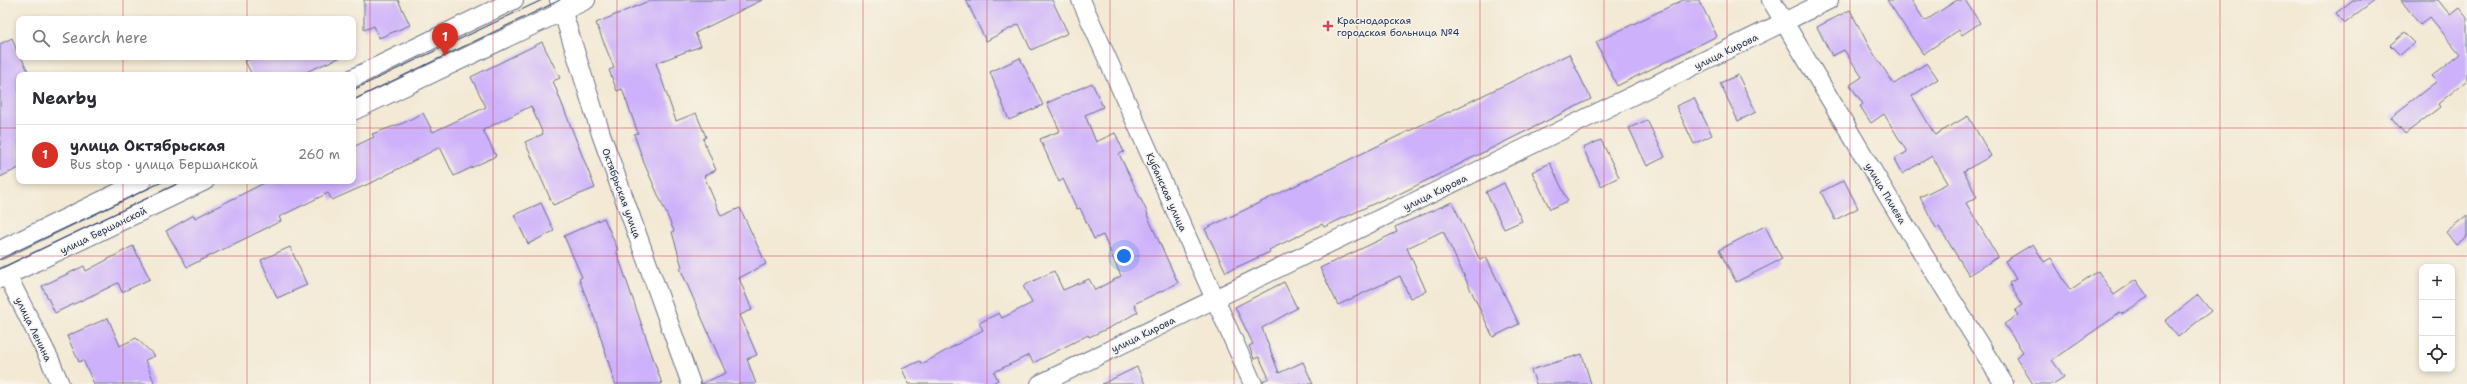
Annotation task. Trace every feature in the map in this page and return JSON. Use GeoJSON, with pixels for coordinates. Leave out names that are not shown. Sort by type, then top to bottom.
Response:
{"type":"FeatureCollection","features":[{"type":"Feature","properties":{"kind":"street"},"geometry":{"type":"LineString","coordinates":[[356,77],[514,0]]}},
{"type":"Feature","properties":{"kind":"street"},"geometry":{"type":"LineString","coordinates":[[356,109],[560,6],[586,0]]}},
{"type":"Feature","properties":{"kind":"street","name":"Кубанская улица"},"geometry":{"type":"LineString","coordinates":[[1081,0],[1253,384]]}},
{"type":"Feature","properties":{"kind":"street","name":"улица Плиева"},"geometry":{"type":"LineString","coordinates":[[1771,0],[1902,220],[2004,384]]}},
{"type":"Feature","properties":{"kind":"street","name":"улица Кирова"},"geometry":{"type":"LineString","coordinates":[[1040,384],[1829,0]]}},
{"type":"Feature","properties":{"kind":"street","name":"Октябрьская улица"},"geometry":{"type":"LineString","coordinates":[[560,6],[601,134],[692,384]]}},
{"type":"Feature","properties":{"kind":"street"},"geometry":{"type":"LineString","coordinates":[[0,250],[136,184]]}},
{"type":"Feature","properties":{"kind":"street","name":"улица Бершанской"},"geometry":{"type":"LineString","coordinates":[[4,277],[200,184]]}},
{"type":"Feature","properties":{"kind":"street","name":"улица Ленина"},"geometry":{"type":"LineString","coordinates":[[4,277],[49,358],[60,384]]}},
{"type":"Feature","properties":{"kind":"building"},"geometry":{"type":"Polygon","coordinates":[[[364,0],[398,0],[410,25],[379,38],[374,26],[364,30],[364,0]]]}},
{"type":"Feature","properties":{"kind":"building"},"geometry":{"type":"Polygon","coordinates":[[[651,0],[762,0],[695,33],[701,46],[656,63],[676,121],[696,113],[706,137],[703,139],[716,170],[704,176],[721,216],[740,208],[766,264],[739,278],[752,310],[740,315],[757,355],[747,359],[756,384],[701,384],[726,373],[680,268],[682,267],[672,232],[674,231],[644,163],[634,134],[638,133],[622,89],[617,91],[609,70],[614,68],[596,23],[651,0]]]}},
{"type":"Feature","properties":{"kind":"building"},"geometry":{"type":"Polygon","coordinates":[[[966,0],[1052,0],[1068,33],[1031,50],[1019,24],[986,41],[966,0]]]}},
{"type":"Feature","properties":{"kind":"building"},"geometry":{"type":"Polygon","coordinates":[[[1683,0],[1699,0],[1717,36],[1617,86],[1596,42],[1683,0]]]}},
{"type":"Feature","properties":{"kind":"building"},"geometry":{"type":"Polygon","coordinates":[[[1887,0],[1911,0],[1925,21],[1957,0],[1965,0],[1980,23],[1962,35],[1959,30],[1923,54],[1887,0]]]}},
{"type":"Feature","properties":{"kind":"building"},"geometry":{"type":"Polygon","coordinates":[[[2353,0],[2376,0],[2344,24],[2336,13],[2353,0]]]}},
{"type":"Feature","properties":{"kind":"building"},"geometry":{"type":"Polygon","coordinates":[[[2401,0],[2438,0],[2450,15],[2459,8],[2467,18],[2467,80],[2438,104],[2440,107],[2405,134],[2391,117],[2437,81],[2432,76],[2460,54],[2430,17],[2420,25],[2401,0]]]}},
{"type":"Feature","properties":{"kind":"building"},"geometry":{"type":"Polygon","coordinates":[[[1850,10],[1870,48],[1894,84],[1927,63],[1938,79],[1912,96],[1935,135],[1968,116],[1991,156],[1964,171],[1977,197],[1966,203],[1998,257],[1969,275],[1939,227],[1936,228],[1920,197],[1948,183],[1932,156],[1902,174],[1894,159],[1907,152],[1884,114],[1871,123],[1860,106],[1863,104],[1850,85],[1862,77],[1844,50],[1832,56],[1817,27],[1850,10]]]}},
{"type":"Feature","properties":{"kind":"building"},"geometry":{"type":"Polygon","coordinates":[[[2404,33],[2414,43],[2400,55],[2390,45],[2404,33]]]}},
{"type":"Feature","properties":{"kind":"building"},"geometry":{"type":"Polygon","coordinates":[[[12,38],[16,49],[16,60],[22,60],[28,72],[16,72],[16,169],[0,177],[0,44],[12,38]]]}},
{"type":"Feature","properties":{"kind":"building"},"geometry":{"type":"Polygon","coordinates":[[[542,42],[560,78],[553,81],[595,188],[553,205],[525,142],[543,134],[531,106],[483,130],[496,156],[454,176],[440,147],[375,181],[332,200],[328,193],[279,217],[281,221],[187,267],[166,231],[194,215],[195,218],[262,184],[356,184],[356,146],[374,137],[372,134],[403,123],[423,113],[433,132],[486,107],[471,77],[542,42]]]}},
{"type":"Feature","properties":{"kind":"building"},"geometry":{"type":"Polygon","coordinates":[[[1569,54],[1591,99],[1389,199],[1388,197],[1324,227],[1322,224],[1269,250],[1270,252],[1226,272],[1205,229],[1569,54]]]}},
{"type":"Feature","properties":{"kind":"building"},"geometry":{"type":"Polygon","coordinates":[[[1020,58],[1043,105],[1009,120],[990,72],[1020,58]]]}},
{"type":"Feature","properties":{"kind":"building"},"geometry":{"type":"Polygon","coordinates":[[[334,60],[306,72],[250,72],[245,61],[334,60]]]}},
{"type":"Feature","properties":{"kind":"building"},"geometry":{"type":"Polygon","coordinates":[[[1738,75],[1756,112],[1738,121],[1720,83],[1738,75]]]}},
{"type":"Feature","properties":{"kind":"building"},"geometry":{"type":"Polygon","coordinates":[[[1092,83],[1103,107],[1085,115],[1096,142],[1115,133],[1124,152],[1119,154],[1148,214],[1147,215],[1178,283],[1134,304],[1138,312],[1111,327],[1089,337],[1088,335],[1033,363],[1029,355],[994,372],[998,380],[991,384],[909,384],[902,369],[920,361],[922,364],[983,330],[979,323],[999,313],[1002,318],[1032,303],[1023,286],[1054,271],[1063,290],[1089,279],[1095,290],[1121,276],[1103,235],[1094,239],[1080,208],[1077,209],[1063,179],[1059,182],[1040,139],[1060,131],[1047,103],[1092,83]]]}},
{"type":"Feature","properties":{"kind":"building"},"geometry":{"type":"Polygon","coordinates":[[[1694,98],[1712,135],[1694,144],[1676,106],[1694,98]]]}},
{"type":"Feature","properties":{"kind":"building"},"geometry":{"type":"Polygon","coordinates":[[[1647,120],[1665,157],[1647,166],[1629,128],[1647,120]]]}},
{"type":"Feature","properties":{"kind":"building"},"geometry":{"type":"Polygon","coordinates":[[[1601,140],[1619,177],[1601,186],[1583,148],[1601,140]]]}},
{"type":"Feature","properties":{"kind":"building"},"geometry":{"type":"Polygon","coordinates":[[[1550,163],[1568,201],[1550,209],[1532,172],[1550,163]]]}},
{"type":"Feature","properties":{"kind":"building"},"geometry":{"type":"Polygon","coordinates":[[[1844,180],[1858,208],[1835,220],[1821,192],[1844,180]]]}},
{"type":"Feature","properties":{"kind":"building"},"geometry":{"type":"Polygon","coordinates":[[[1504,183],[1522,221],[1504,229],[1486,192],[1504,183]]]}},
{"type":"Feature","properties":{"kind":"building"},"geometry":{"type":"Polygon","coordinates":[[[1452,202],[1480,260],[1486,257],[1519,324],[1493,337],[1443,231],[1407,248],[1426,291],[1410,298],[1400,276],[1338,305],[1320,268],[1397,232],[1395,227],[1452,202]]]}},
{"type":"Feature","properties":{"kind":"building"},"geometry":{"type":"Polygon","coordinates":[[[541,203],[554,231],[528,244],[514,215],[541,203]]]}},
{"type":"Feature","properties":{"kind":"building"},"geometry":{"type":"Polygon","coordinates":[[[2467,215],[2467,236],[2456,245],[2446,232],[2467,215]]]}},
{"type":"Feature","properties":{"kind":"building"},"geometry":{"type":"Polygon","coordinates":[[[604,218],[618,250],[616,250],[662,384],[615,384],[596,322],[579,279],[582,277],[564,236],[604,218]]]}},
{"type":"Feature","properties":{"kind":"building"},"geometry":{"type":"Polygon","coordinates":[[[1765,226],[1782,259],[1736,282],[1719,250],[1765,226]]]}},
{"type":"Feature","properties":{"kind":"building"},"geometry":{"type":"Polygon","coordinates":[[[2033,244],[2044,262],[2051,258],[2070,290],[2098,271],[2114,295],[2136,280],[2148,297],[2122,314],[2120,313],[2052,360],[2064,377],[2053,384],[2033,384],[2016,357],[2023,352],[2004,324],[2018,315],[2015,311],[2022,305],[2009,283],[2016,279],[2005,261],[2033,244]]]}},
{"type":"Feature","properties":{"kind":"building"},"geometry":{"type":"Polygon","coordinates":[[[133,246],[150,279],[122,292],[118,283],[55,313],[42,286],[84,266],[86,271],[133,246]]]}},
{"type":"Feature","properties":{"kind":"building"},"geometry":{"type":"Polygon","coordinates":[[[290,247],[307,285],[277,298],[261,260],[290,247]]]}},
{"type":"Feature","properties":{"kind":"building"},"geometry":{"type":"Polygon","coordinates":[[[1284,282],[1297,308],[1262,328],[1279,373],[1303,362],[1313,384],[1263,384],[1263,381],[1269,378],[1259,357],[1254,359],[1249,346],[1253,344],[1235,307],[1284,282]]]}},
{"type":"Feature","properties":{"kind":"building"},"geometry":{"type":"Polygon","coordinates":[[[2198,295],[2211,311],[2178,337],[2165,321],[2198,295]]]}},
{"type":"Feature","properties":{"kind":"building"},"geometry":{"type":"Polygon","coordinates":[[[108,318],[120,346],[136,338],[155,356],[145,360],[155,384],[94,384],[83,360],[79,362],[67,336],[108,318]]]}},
{"type":"Feature","properties":{"kind":"building"},"geometry":{"type":"Polygon","coordinates":[[[1582,354],[1591,384],[1536,384],[1531,370],[1582,354]]]}},
{"type":"Feature","properties":{"kind":"building"},"geometry":{"type":"Polygon","coordinates":[[[1137,367],[1145,384],[1102,384],[1137,367]]]}},
{"type":"Feature","properties":{"kind":"tram line"},"geometry":{"type":"LineString","coordinates":[[356,89],[542,0]]}},
{"type":"Feature","properties":{"kind":"tram line"},"geometry":{"type":"LineString","coordinates":[[356,99],[560,0]]}},
{"type":"Feature","properties":{"kind":"tram line"},"geometry":{"type":"LineString","coordinates":[[0,259],[158,184]]}},
{"type":"Feature","properties":{"kind":"tram line"},"geometry":{"type":"LineString","coordinates":[[0,269],[177,184]]}},
{"type":"Feature","properties":{"kind":"place","name":"Краснодарская городская больница №4"},"geometry":{"type":"Point","coordinates":[1328,26]}},
{"type":"Feature","properties":{"kind":"place","name":"улица Октябрьская"},"geometry":{"type":"Point","coordinates":[445,56]}}]}
